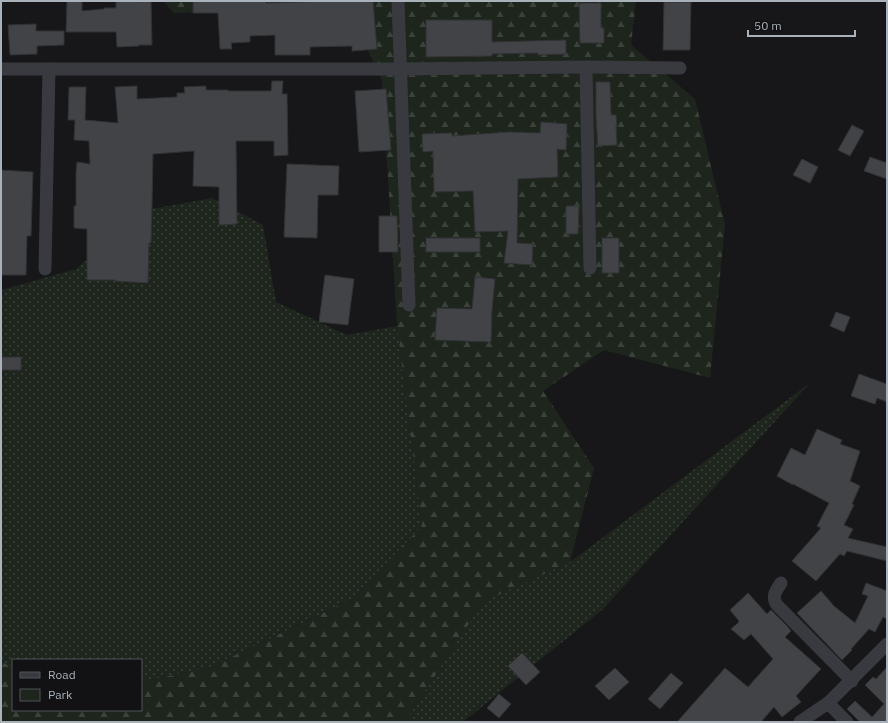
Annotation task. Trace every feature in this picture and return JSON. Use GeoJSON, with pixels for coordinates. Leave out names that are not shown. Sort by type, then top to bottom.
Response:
{"type":"FeatureCollection","features":[{"type":"Feature","properties":{"kind":"street"},"geometry":{"type":"LineString","coordinates":[[398,1],[409,305]]}},
{"type":"Feature","properties":{"kind":"street"},"geometry":{"type":"LineString","coordinates":[[586,67],[590,268]]}},
{"type":"Feature","properties":{"kind":"street"},"geometry":{"type":"LineString","coordinates":[[1,69],[680,68]]}},
{"type":"Feature","properties":{"kind":"street"},"geometry":{"type":"LineString","coordinates":[[45,269],[48,69]]}},
{"type":"Feature","properties":{"kind":"street"},"geometry":{"type":"LineString","coordinates":[[781,583],[774,596],[774,600],[777,605],[852,681]]}},
{"type":"Feature","properties":{"kind":"street"},"geometry":{"type":"LineString","coordinates":[[800,722],[828,703],[852,681],[887,644]]}},
{"type":"Feature","properties":{"kind":"street"},"geometry":{"type":"LineString","coordinates":[[828,703],[847,722]]}},
{"type":"Feature","properties":{"kind":"green space"},"geometry":{"type":"Polygon","coordinates":[[[163,1],[636,1],[631,45],[695,99],[725,225],[710,378],[604,350],[543,391],[594,468],[570,562],[483,602],[405,722],[1,722],[1,662],[12,667],[12,711],[142,711],[142,682],[211,667],[352,599],[422,526],[397,326],[382,81],[348,6],[174,13],[163,1]]]}},
{"type":"Feature","properties":{"kind":"green space"},"geometry":{"type":"Polygon","coordinates":[[[212,198],[263,225],[276,302],[347,335],[397,326],[422,526],[352,599],[211,667],[142,682],[142,659],[12,659],[12,667],[1,662],[1,290],[76,269],[146,210],[212,198]]]}},
{"type":"Feature","properties":{"kind":"green space"},"geometry":{"type":"Polygon","coordinates":[[[810,383],[602,610],[463,722],[405,722],[483,601],[570,562],[810,383]]]}},
{"type":"Feature","properties":{"kind":"building"},"geometry":{"type":"Polygon","coordinates":[[[67,1],[82,1],[82,11],[116,8],[116,1],[151,1],[152,45],[117,47],[116,32],[66,32],[67,1]]]}},
{"type":"Feature","properties":{"kind":"building"},"geometry":{"type":"Polygon","coordinates":[[[193,1],[266,1],[266,3],[373,1],[377,49],[352,51],[352,46],[310,47],[310,55],[275,55],[275,35],[250,36],[250,42],[231,43],[232,49],[220,49],[218,13],[193,13],[193,1]]]}},
{"type":"Feature","properties":{"kind":"building"},"geometry":{"type":"Polygon","coordinates":[[[664,2],[691,2],[690,50],[663,50],[664,2]]]}},
{"type":"Feature","properties":{"kind":"building"},"geometry":{"type":"Polygon","coordinates":[[[579,3],[601,3],[601,28],[604,28],[604,43],[580,43],[579,3]]]}},
{"type":"Feature","properties":{"kind":"building"},"geometry":{"type":"Polygon","coordinates":[[[426,20],[492,20],[492,42],[566,40],[566,54],[538,55],[538,53],[492,54],[492,56],[426,57],[426,20]]]}},
{"type":"Feature","properties":{"kind":"building"},"geometry":{"type":"Polygon","coordinates":[[[36,24],[36,31],[64,31],[64,45],[37,46],[37,54],[10,55],[8,25],[36,24]]]}},
{"type":"Feature","properties":{"kind":"building"},"geometry":{"type":"Polygon","coordinates":[[[272,81],[283,81],[282,94],[287,94],[288,155],[274,156],[274,141],[236,141],[237,224],[219,225],[219,187],[193,186],[194,151],[153,154],[151,243],[149,243],[148,283],[115,280],[87,280],[87,229],[74,228],[74,206],[76,206],[77,162],[90,164],[89,141],[74,140],[75,120],[68,120],[69,87],[86,87],[85,120],[118,123],[115,87],[137,86],[137,99],[177,97],[177,93],[185,93],[184,87],[206,86],[206,90],[271,91],[272,81]]]}},
{"type":"Feature","properties":{"kind":"building"},"geometry":{"type":"Polygon","coordinates":[[[596,82],[610,82],[611,115],[616,115],[617,145],[598,146],[596,82]]]}},
{"type":"Feature","properties":{"kind":"building"},"geometry":{"type":"Polygon","coordinates":[[[386,89],[391,150],[359,152],[355,91],[386,89]]]}},
{"type":"Feature","properties":{"kind":"building"},"geometry":{"type":"Polygon","coordinates":[[[541,122],[567,124],[566,150],[557,149],[558,177],[518,179],[517,243],[533,244],[532,265],[504,263],[508,231],[475,232],[473,191],[434,192],[433,151],[423,152],[422,134],[452,133],[452,136],[509,132],[540,133],[541,122]]]}},
{"type":"Feature","properties":{"kind":"building"},"geometry":{"type":"Polygon","coordinates":[[[852,125],[864,131],[850,156],[838,150],[852,125]]]}},
{"type":"Feature","properties":{"kind":"building"},"geometry":{"type":"Polygon","coordinates":[[[870,157],[887,163],[887,179],[864,171],[870,157]]]}},
{"type":"Feature","properties":{"kind":"building"},"geometry":{"type":"Polygon","coordinates":[[[802,159],[818,167],[810,183],[793,175],[802,159]]]}},
{"type":"Feature","properties":{"kind":"building"},"geometry":{"type":"Polygon","coordinates":[[[287,164],[339,166],[338,195],[318,195],[317,238],[284,237],[287,164]]]}},
{"type":"Feature","properties":{"kind":"building"},"geometry":{"type":"Polygon","coordinates":[[[1,170],[33,172],[31,236],[27,236],[26,275],[1,275],[1,170]]]}},
{"type":"Feature","properties":{"kind":"building"},"geometry":{"type":"Polygon","coordinates":[[[566,206],[579,206],[578,234],[566,234],[566,206]]]}},
{"type":"Feature","properties":{"kind":"building"},"geometry":{"type":"Polygon","coordinates":[[[379,216],[397,216],[398,252],[379,252],[379,216]]]}},
{"type":"Feature","properties":{"kind":"building"},"geometry":{"type":"Polygon","coordinates":[[[426,238],[480,238],[480,252],[426,252],[426,238]]]}},
{"type":"Feature","properties":{"kind":"building"},"geometry":{"type":"Polygon","coordinates":[[[602,238],[619,238],[619,273],[602,273],[602,238]]]}},
{"type":"Feature","properties":{"kind":"building"},"geometry":{"type":"Polygon","coordinates":[[[325,275],[354,279],[348,325],[319,322],[325,275]]]}},
{"type":"Feature","properties":{"kind":"building"},"geometry":{"type":"Polygon","coordinates":[[[475,277],[495,279],[491,342],[435,340],[437,308],[472,309],[475,277]]]}},
{"type":"Feature","properties":{"kind":"building"},"geometry":{"type":"Polygon","coordinates":[[[836,312],[850,317],[844,332],[830,326],[836,312]]]}},
{"type":"Feature","properties":{"kind":"building"},"geometry":{"type":"Polygon","coordinates":[[[1,357],[21,357],[21,370],[1,370],[1,357]]]}},
{"type":"Feature","properties":{"kind":"building"},"geometry":{"type":"Polygon","coordinates":[[[859,374],[887,384],[887,402],[877,398],[875,404],[851,396],[859,374]]]}},
{"type":"Feature","properties":{"kind":"building"},"geometry":{"type":"Polygon","coordinates":[[[817,429],[842,440],[840,444],[860,451],[850,481],[860,486],[852,504],[854,505],[844,525],[853,529],[848,538],[887,547],[887,561],[847,551],[844,556],[840,554],[816,581],[792,561],[821,528],[817,526],[829,503],[777,476],[791,448],[805,455],[817,429]]]}},
{"type":"Feature","properties":{"kind":"building"},"geometry":{"type":"Polygon","coordinates":[[[866,583],[887,591],[887,619],[883,617],[875,632],[869,629],[842,660],[797,613],[821,591],[834,606],[855,623],[868,596],[862,594],[866,583]]]}},
{"type":"Feature","properties":{"kind":"building"},"geometry":{"type":"Polygon","coordinates":[[[748,593],[767,614],[771,610],[787,626],[791,631],[785,637],[821,669],[796,696],[801,702],[782,717],[774,707],[761,722],[677,722],[725,668],[748,687],[773,659],[751,634],[744,640],[731,629],[739,621],[730,610],[748,593]]]}},
{"type":"Feature","properties":{"kind":"building"},"geometry":{"type":"Polygon","coordinates":[[[522,653],[540,672],[526,685],[508,666],[522,653]]]}},
{"type":"Feature","properties":{"kind":"building"},"geometry":{"type":"Polygon","coordinates":[[[887,667],[887,722],[860,722],[847,709],[855,701],[872,717],[884,704],[865,685],[873,677],[876,679],[887,667]]]}},
{"type":"Feature","properties":{"kind":"building"},"geometry":{"type":"Polygon","coordinates":[[[615,668],[629,682],[609,700],[595,686],[615,668]]]}},
{"type":"Feature","properties":{"kind":"building"},"geometry":{"type":"Polygon","coordinates":[[[671,673],[683,683],[660,709],[648,699],[671,673]]]}},
{"type":"Feature","properties":{"kind":"building"},"geometry":{"type":"Polygon","coordinates":[[[499,694],[511,704],[499,718],[487,708],[499,694]]]}}]}
